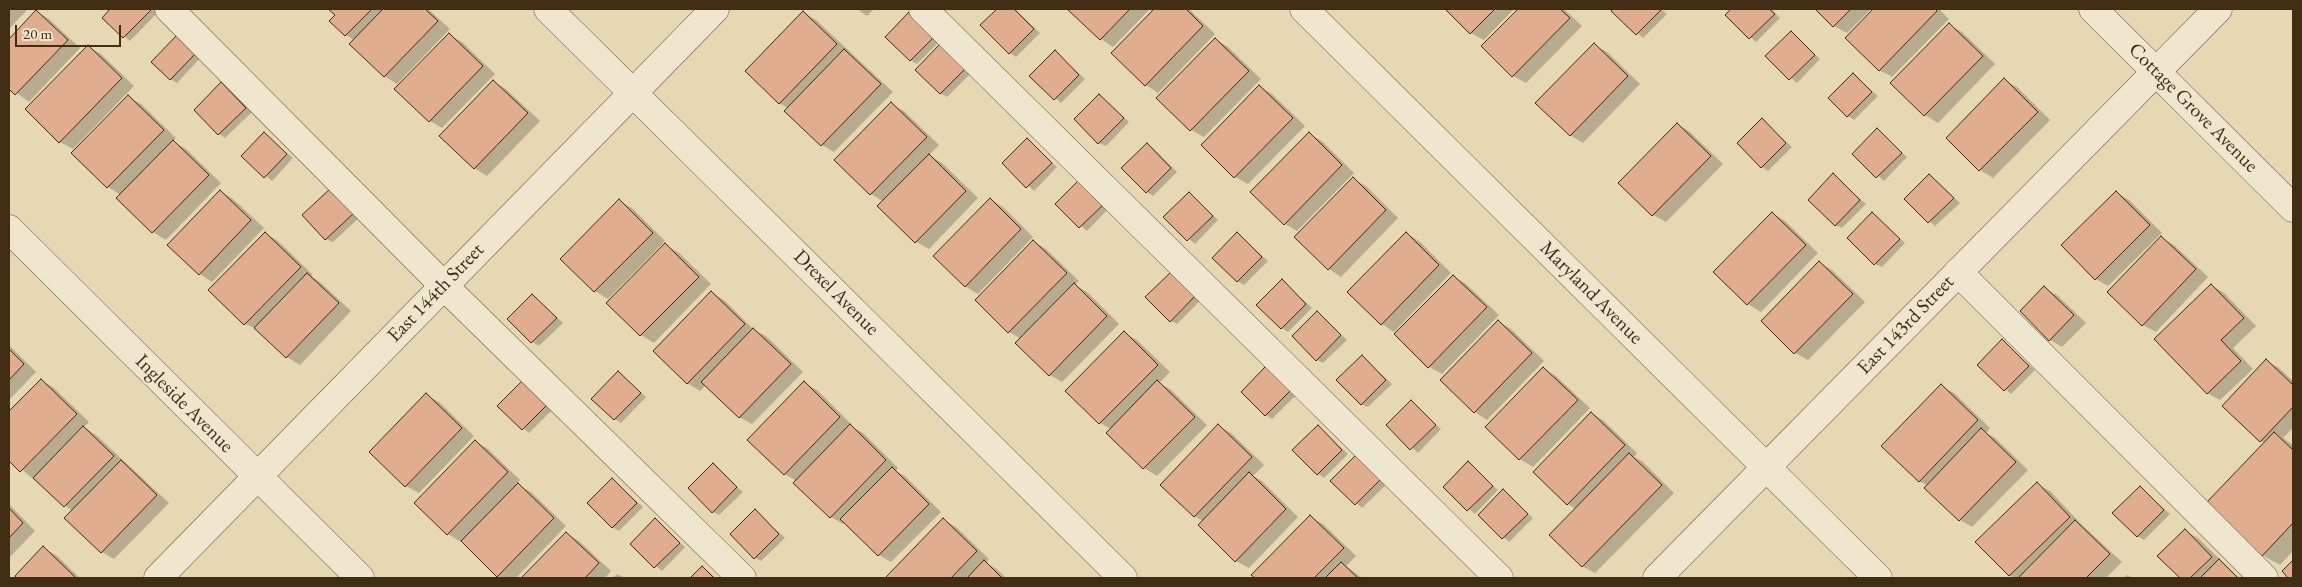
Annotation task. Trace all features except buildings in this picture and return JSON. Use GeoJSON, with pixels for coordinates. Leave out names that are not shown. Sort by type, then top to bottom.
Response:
{"type":"FeatureCollection","features":[{"type":"Feature","properties":{"kind":"street"},"geometry":{"type":"LineString","coordinates":[[169,9],[444,286],[742,578]]}},
{"type":"Feature","properties":{"kind":"street","name":"Drexel Avenue"},"geometry":{"type":"LineString","coordinates":[[548,9],[1123,578]]}},
{"type":"Feature","properties":{"kind":"street","name":"East 144th Street"},"geometry":{"type":"LineString","coordinates":[[158,578],[715,9]]}},
{"type":"Feature","properties":{"kind":"street"},"geometry":{"type":"LineString","coordinates":[[922,9],[1499,578]]}},
{"type":"Feature","properties":{"kind":"street","name":"Maryland Avenue"},"geometry":{"type":"LineString","coordinates":[[1304,9],[1878,578]]}},
{"type":"Feature","properties":{"kind":"street","name":"Cottage Grove Avenue"},"geometry":{"type":"LineString","coordinates":[[2093,9],[2293,208]]}},
{"type":"Feature","properties":{"kind":"street","name":"East 143rd Street"},"geometry":{"type":"LineString","coordinates":[[1658,578],[2218,9]]}},
{"type":"Feature","properties":{"kind":"street","name":"Ingleside Avenue"},"geometry":{"type":"LineString","coordinates":[[9,229],[360,578]]}},
{"type":"Feature","properties":{"kind":"street"},"geometry":{"type":"LineString","coordinates":[[1958,272],[2264,578]]}}]}
